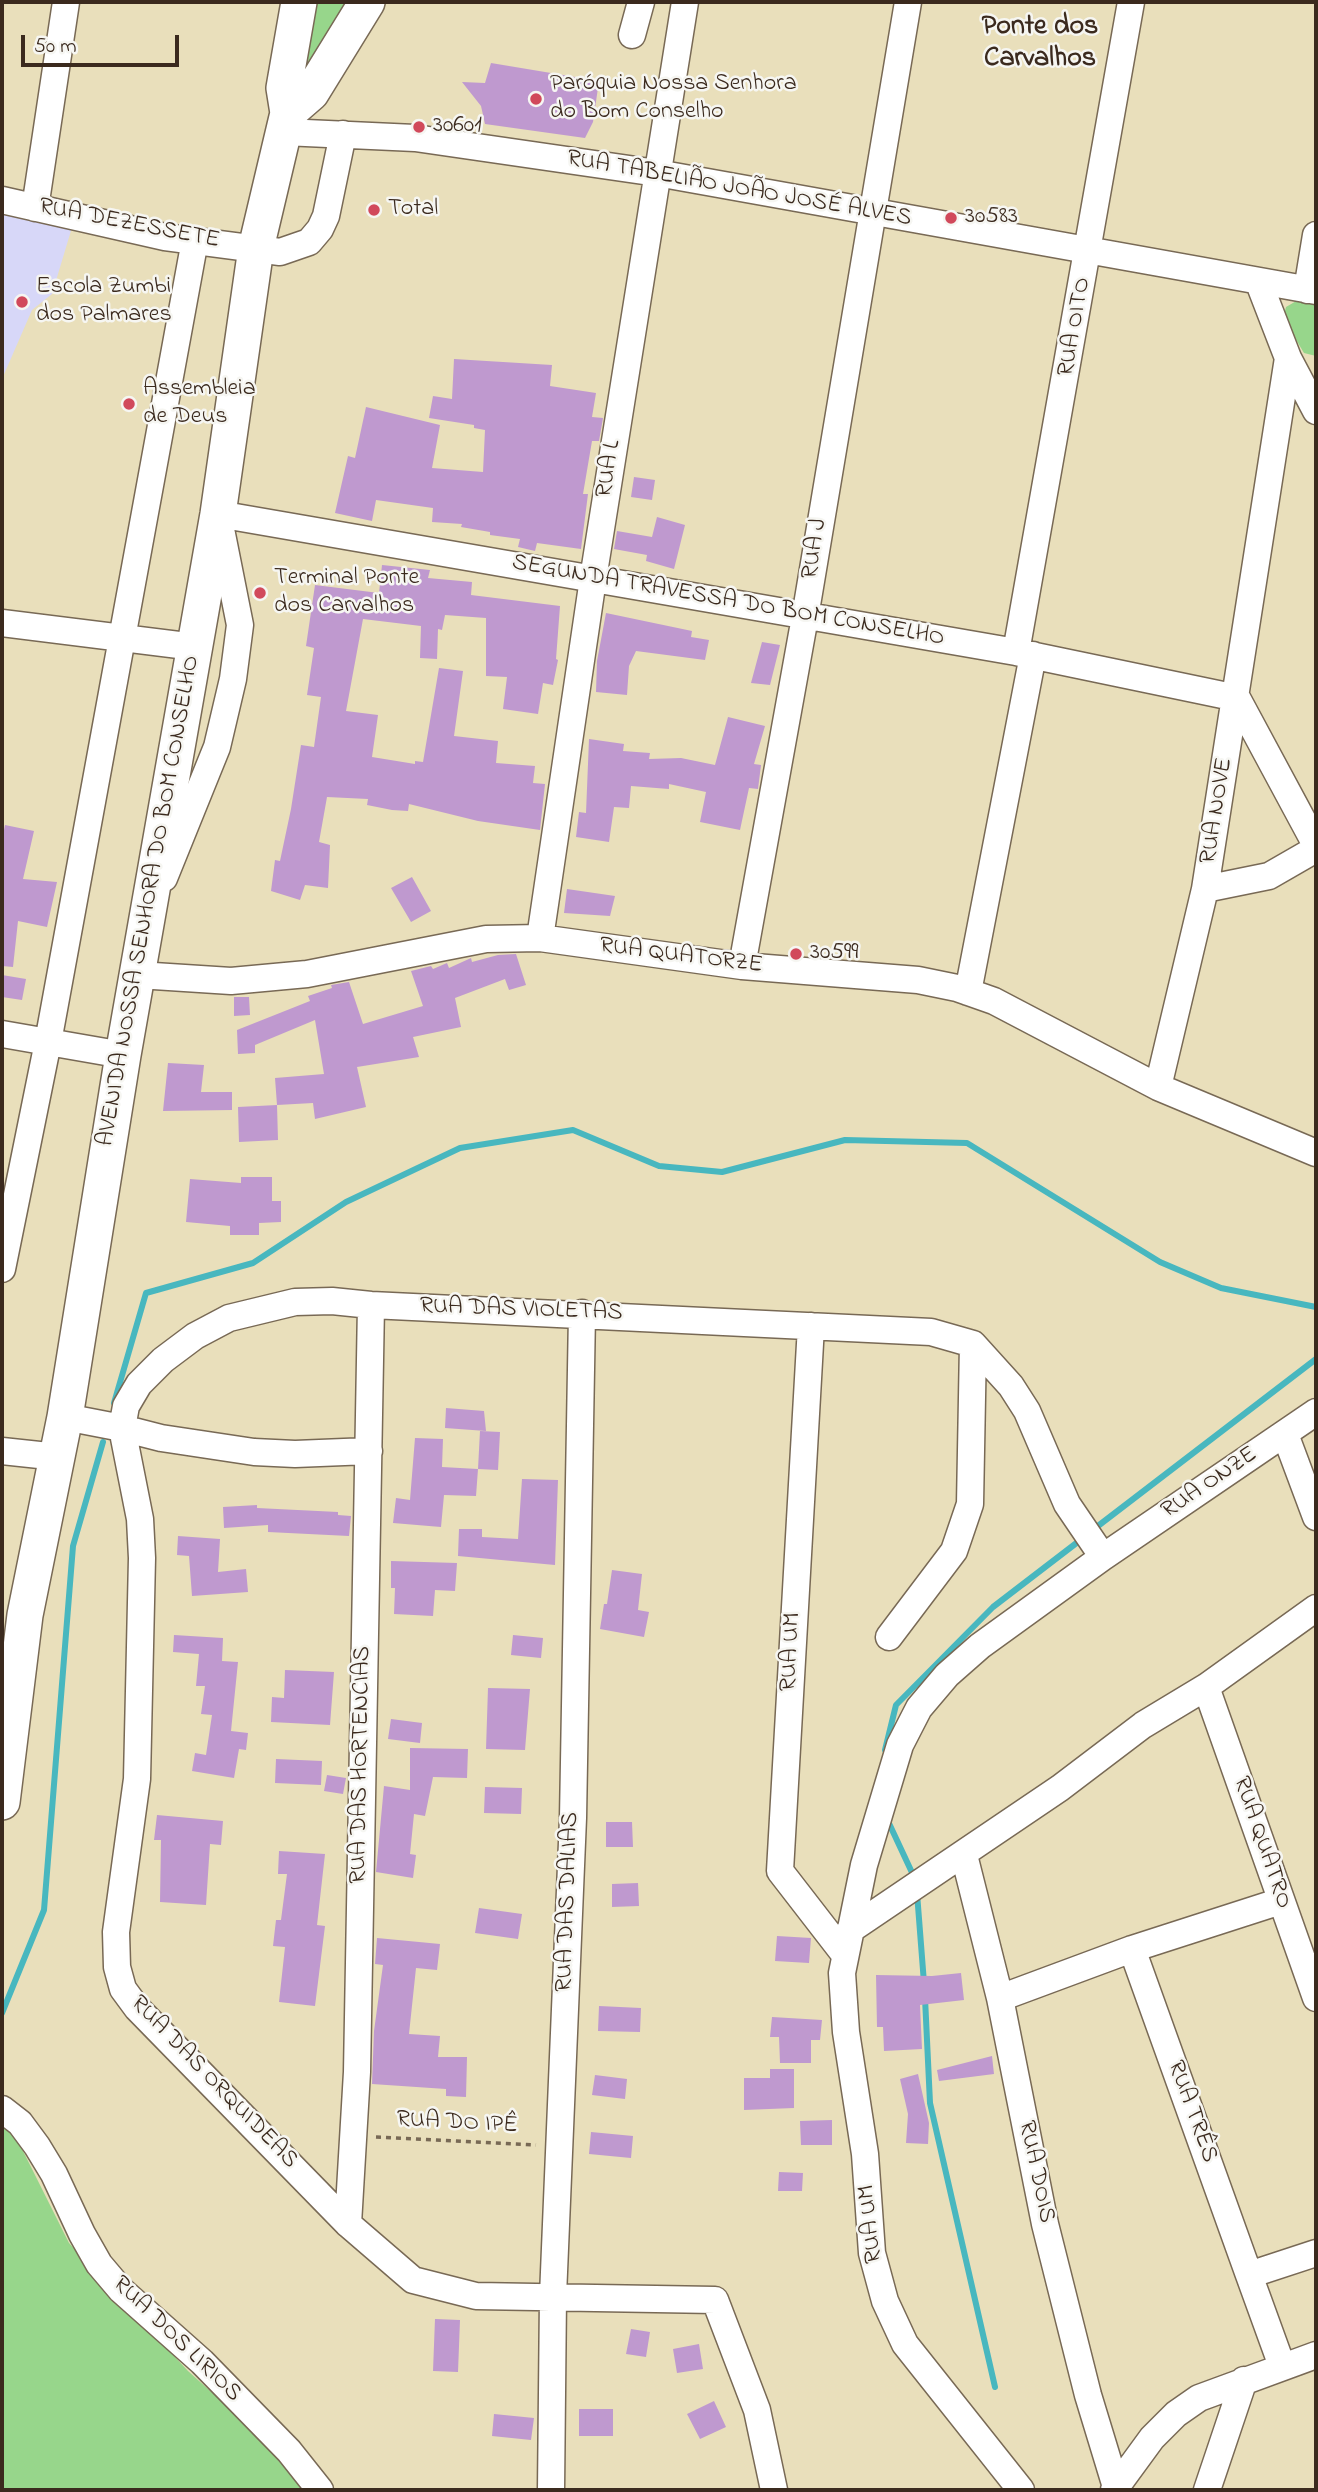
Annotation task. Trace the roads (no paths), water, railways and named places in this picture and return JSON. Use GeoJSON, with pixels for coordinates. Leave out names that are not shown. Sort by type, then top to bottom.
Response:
{"type":"FeatureCollection","features":[{"type":"Feature","properties":{"kind":"main road","name":"AVENIDA NOSSA SENHORA DO BOM CONSELHO"},"geometry":{"type":"LineString","coordinates":[[2,1802],[12,1639],[58,1457],[123,1055],[218,514],[257,248],[286,122],[284,88],[299,2]]}},
{"type":"Feature","properties":{"kind":"main road"},"geometry":{"type":"LineString","coordinates":[[286,122],[311,93],[367,2]]}},
{"type":"Feature","properties":{"kind":"street"},"geometry":{"type":"LineString","coordinates":[[34,208],[66,2]]}},
{"type":"Feature","properties":{"kind":"street"},"geometry":{"type":"LineString","coordinates":[[632,35],[641,2]]}},
{"type":"Feature","properties":{"kind":"street","name":"RUA L"},"geometry":{"type":"LineString","coordinates":[[540,938],[593,579],[685,2]]}},
{"type":"Feature","properties":{"kind":"street","name":"RUA J"},"geometry":{"type":"LineString","coordinates":[[742,966],[805,617],[908,2]]}},
{"type":"Feature","properties":{"kind":"street","name":"RUA OITO"},"geometry":{"type":"LineString","coordinates":[[968,992],[1131,2]]}},
{"type":"Feature","properties":{"kind":"street","name":"RUA TABELIÃO JOÃO JOSÉ ALVES"},"geometry":{"type":"LineString","coordinates":[[286,122],[343,134],[415,138],[657,173],[1259,283],[1311,290]]}},
{"type":"Feature","properties":{"kind":"street","name":"RUA DEZESSETE"},"geometry":{"type":"LineString","coordinates":[[2,200],[154,235],[280,252],[309,242],[320,229],[326,216],[343,134]]}},
{"type":"Feature","properties":{"kind":"street"},"geometry":{"type":"LineString","coordinates":[[1311,290],[1316,235]]}},
{"type":"Feature","properties":{"kind":"street"},"geometry":{"type":"LineString","coordinates":[[2,1269],[48,1042],[195,240]]}},
{"type":"Feature","properties":{"kind":"street"},"geometry":{"type":"LineString","coordinates":[[1259,283],[1300,367],[1316,411]]}},
{"type":"Feature","properties":{"kind":"street"},"geometry":{"type":"LineString","coordinates":[[1237,698],[1300,367]]}},
{"type":"Feature","properties":{"kind":"street"},"geometry":{"type":"LineString","coordinates":[[149,912],[218,747],[233,679],[240,625],[218,514]]}},
{"type":"Feature","properties":{"kind":"street","name":"SEGUNDA TRAVESSA DO BOM CONSELHO"},"geometry":{"type":"LineString","coordinates":[[218,514],[1025,653],[1237,698]]}},
{"type":"Feature","properties":{"kind":"street"},"geometry":{"type":"LineString","coordinates":[[2,623],[195,647]]}},
{"type":"Feature","properties":{"kind":"street","name":"RUA NOVE"},"geometry":{"type":"LineString","coordinates":[[1237,698],[1316,847]]}},
{"type":"Feature","properties":{"kind":"street","name":"RUA NOVE"},"geometry":{"type":"LineString","coordinates":[[1158,1087],[1205,889],[1237,698]]}},
{"type":"Feature","properties":{"kind":"street"},"geometry":{"type":"LineString","coordinates":[[1205,889],[1269,876],[1316,847]]}},
{"type":"Feature","properties":{"kind":"street","name":"RUA QUATORZE"},"geometry":{"type":"LineString","coordinates":[[138,975],[231,981],[307,974],[486,939],[540,938],[742,966],[918,980],[968,992],[1035,1020],[1158,1087],[1316,1153]]}},
{"type":"Feature","properties":{"kind":"street"},"geometry":{"type":"LineString","coordinates":[[2,1034],[123,1055]]}},
{"type":"Feature","properties":{"kind":"street","name":"RUA DAS VIOLETAS"},"geometry":{"type":"LineString","coordinates":[[122,1428],[126,1406],[139,1384],[163,1360],[195,1336],[229,1318],[262,1307],[295,1302],[332,1301],[931,1332],[973,1344]]}},
{"type":"Feature","properties":{"kind":"street","name":"RUA DAS HORTENCIAS"},"geometry":{"type":"LineString","coordinates":[[348,2224],[353,2136],[371,1305]]}},
{"type":"Feature","properties":{"kind":"street","name":"RUA DAS DALIAS"},"geometry":{"type":"LineString","coordinates":[[551,2490],[553,2296],[573,1818],[582,1313]]}},
{"type":"Feature","properties":{"kind":"street","name":"RUA UM"},"geometry":{"type":"LineString","coordinates":[[811,1326],[780,1871],[848,1943]]}},
{"type":"Feature","properties":{"kind":"street"},"geometry":{"type":"LineString","coordinates":[[973,1344],[1011,1386],[1027,1411],[1054,1478],[1103,1557]]}},
{"type":"Feature","properties":{"kind":"street"},"geometry":{"type":"LineString","coordinates":[[889,1637],[954,1551],[970,1504],[973,1344]]}},
{"type":"Feature","properties":{"kind":"street","name":"RUA ONZE"},"geometry":{"type":"LineString","coordinates":[[1103,1557],[1316,1412]]}},
{"type":"Feature","properties":{"kind":"street"},"geometry":{"type":"LineString","coordinates":[[65,1417],[161,1438],[254,1452],[295,1454],[369,1451]]}},
{"type":"Feature","properties":{"kind":"street","name":"RUA DAS ORQUIDEAS"},"geometry":{"type":"LineString","coordinates":[[122,1428],[136,1490],[142,1558],[137,1779],[116,1932],[117,1967],[123,1989],[137,2008],[348,2224],[413,2280],[475,2296],[715,2300],[757,2410],[774,2490]]}},
{"type":"Feature","properties":{"kind":"street"},"geometry":{"type":"LineString","coordinates":[[1285,1434],[1316,1517]]}},
{"type":"Feature","properties":{"kind":"street"},"geometry":{"type":"LineString","coordinates":[[2,1451],[58,1457]]}},
{"type":"Feature","properties":{"kind":"street","name":"RUA UM"},"geometry":{"type":"LineString","coordinates":[[1021,2490],[905,2344],[885,2301],[872,2253],[865,2154],[846,2032],[842,1973],[879,1810],[900,1745],[919,1708],[947,1675],[980,1646],[1103,1557]]}},
{"type":"Feature","properties":{"kind":"street"},"geometry":{"type":"LineString","coordinates":[[848,1943],[906,1894],[1152,1719],[1206,1687],[1316,1608]]}},
{"type":"Feature","properties":{"kind":"street","name":"RUA QUATRO"},"geometry":{"type":"LineString","coordinates":[[1206,1687],[1316,1998]]}},
{"type":"Feature","properties":{"kind":"street","name":"RUA DOIS"},"geometry":{"type":"LineString","coordinates":[[964,1854],[1000,1998],[1045,2224],[1088,2395],[1115,2488]]}},
{"type":"Feature","properties":{"kind":"street"},"geometry":{"type":"LineString","coordinates":[[1000,1998],[1132,1949],[1281,1901]]}},
{"type":"Feature","properties":{"kind":"street","name":"RUA TRÊS"},"geometry":{"type":"LineString","coordinates":[[1132,1949],[1282,2366]]}},
{"type":"Feature","properties":{"kind":"street","name":"RUA DOS LIRIOS"},"geometry":{"type":"LineString","coordinates":[[2,2109],[20,2123],[37,2146],[99,2264],[121,2290],[202,2362],[289,2451],[320,2490]]}},
{"type":"Feature","properties":{"kind":"street"},"geometry":{"type":"LineString","coordinates":[[1249,2275],[1316,2253]]}},
{"type":"Feature","properties":{"kind":"street"},"geometry":{"type":"LineString","coordinates":[[1115,2488],[1152,2438],[1176,2414],[1199,2398],[1316,2355]]}},
{"type":"Feature","properties":{"kind":"street"},"geometry":{"type":"LineString","coordinates":[[1207,2490],[1244,2380]]}},
{"type":"Feature","properties":{"kind":"waterway"},"geometry":{"type":"LineString","coordinates":[[114,1403],[146,1293],[253,1263],[346,1202],[460,1148],[573,1130],[659,1166],[722,1172],[845,1140],[967,1143],[1160,1262],[1221,1288],[1316,1307]]}},
{"type":"Feature","properties":{"kind":"waterway"},"geometry":{"type":"LineString","coordinates":[[1094,1529],[1316,1359]]}},
{"type":"Feature","properties":{"kind":"waterway"},"geometry":{"type":"LineString","coordinates":[[2,2013],[44,1910],[73,1546],[103,1442]]}},
{"type":"Feature","properties":{"kind":"waterway"},"geometry":{"type":"LineString","coordinates":[[885,1750],[896,1705],[993,1607],[1083,1538]]}},
{"type":"Feature","properties":{"kind":"waterway"},"geometry":{"type":"LineString","coordinates":[[887,1819],[915,1879]]}},
{"type":"Feature","properties":{"kind":"waterway"},"geometry":{"type":"LineString","coordinates":[[917,1893],[924,1983]]}},
{"type":"Feature","properties":{"kind":"waterway"},"geometry":{"type":"LineString","coordinates":[[925,1998],[930,2103],[995,2387]]}},
{"type":"Feature","properties":{"kind":"place","name":"Paróquia Nossa Senhora do Bom Conselho"},"geometry":{"type":"Point","coordinates":[536,99]}},
{"type":"Feature","properties":{"kind":"place","name":"30601"},"geometry":{"type":"Point","coordinates":[419,127]}},
{"type":"Feature","properties":{"kind":"place","name":"Total"},"geometry":{"type":"Point","coordinates":[374,210]}},
{"type":"Feature","properties":{"kind":"place","name":"30583"},"geometry":{"type":"Point","coordinates":[951,218]}},
{"type":"Feature","properties":{"kind":"place","name":"Escola Zumbi dos Palmares"},"geometry":{"type":"Point","coordinates":[22,302]}},
{"type":"Feature","properties":{"kind":"place","name":"Assembleia de Deus"},"geometry":{"type":"Point","coordinates":[129,404]}},
{"type":"Feature","properties":{"kind":"place","name":"Terminal Ponte dos Carvalhos"},"geometry":{"type":"Point","coordinates":[260,593]}},
{"type":"Feature","properties":{"kind":"place","name":"30599"},"geometry":{"type":"Point","coordinates":[796,954]}},
{"type":"Feature","properties":{"kind":"district","name":"Ponte dos Carvalhos"},"geometry":{"type":"Point","coordinates":[1040,44]}}]}
